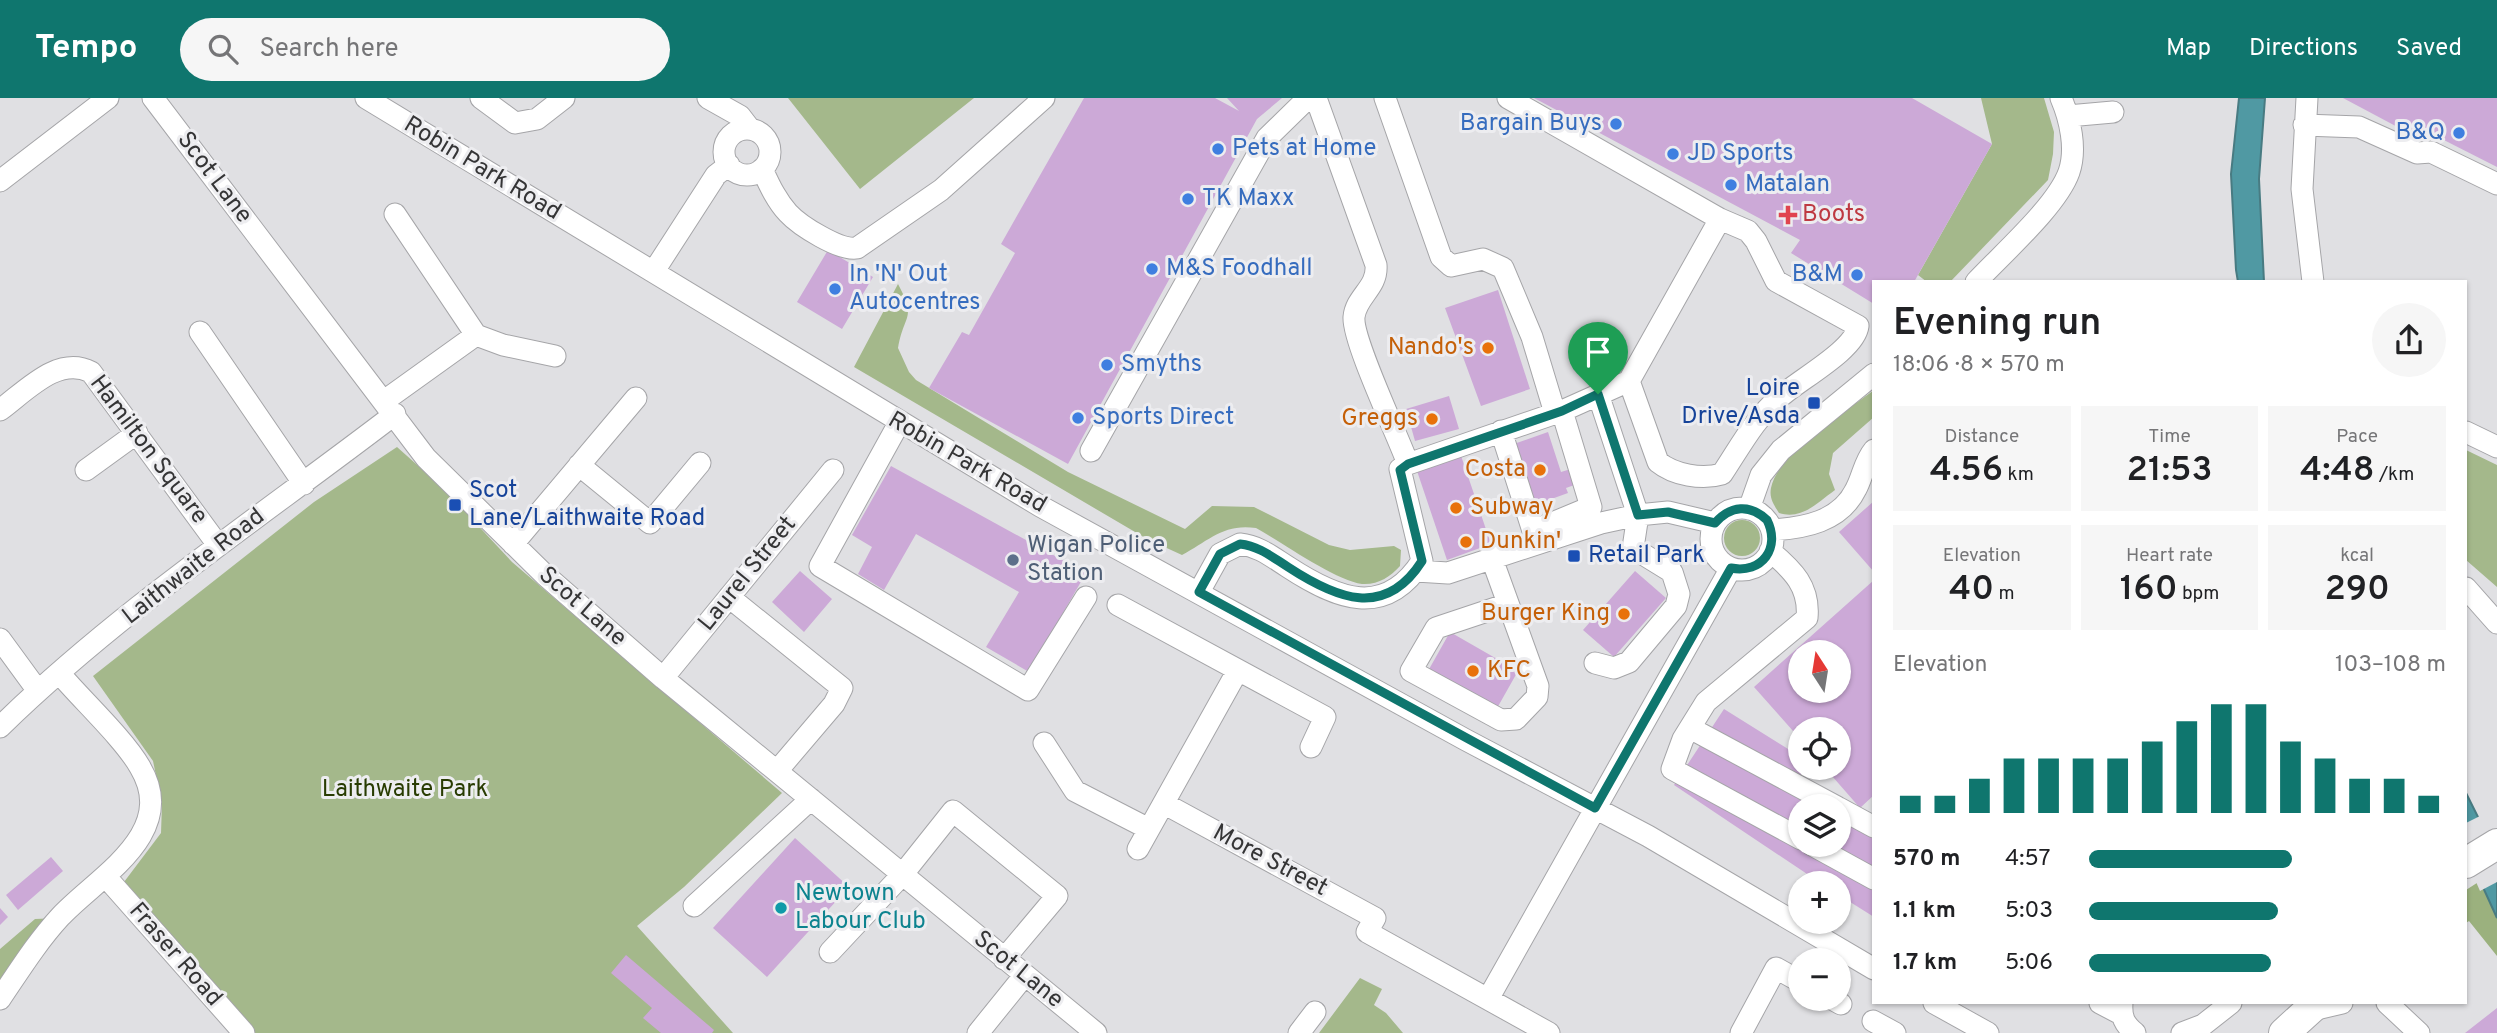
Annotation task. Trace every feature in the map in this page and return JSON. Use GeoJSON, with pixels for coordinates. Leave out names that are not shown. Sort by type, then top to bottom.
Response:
{"type":"FeatureCollection","features":[{"type":"Feature","properties":{"kind":"highway"},"geometry":{"type":"LineString","coordinates":[[2467,862],[2497,844]]}},
{"type":"Feature","properties":{"kind":"highway"},"geometry":{"type":"LineString","coordinates":[[2284,1033],[2312,1007]]}},
{"type":"Feature","properties":{"kind":"street"},"geometry":{"type":"LineString","coordinates":[[0,181],[108,98]]}},
{"type":"Feature","properties":{"kind":"street","name":"Scot Lane"},"geometry":{"type":"LineString","coordinates":[[153,98],[390,408],[418,449],[513,544],[663,678],[1096,1033]]}},
{"type":"Feature","properties":{"kind":"street","name":"Robin Park Road"},"geometry":{"type":"LineString","coordinates":[[366,98],[1040,506],[1595,808],[1872,968]]}},
{"type":"Feature","properties":{"kind":"street"},"geometry":{"type":"LineString","coordinates":[[481,98],[515,123],[537,119],[564,98]]}},
{"type":"Feature","properties":{"kind":"street"},"geometry":{"type":"LineString","coordinates":[[708,98],[740,116],[750,129],[763,135],[770,148],[762,169],[772,190],[789,214],[826,239],[850,249],[857,248],[940,190],[1044,98]]}},
{"type":"Feature","properties":{"kind":"street"},"geometry":{"type":"LineString","coordinates":[[1091,451],[1267,138],[1308,98]]}},
{"type":"Feature","properties":{"kind":"street"},"geometry":{"type":"LineString","coordinates":[[1316,98],[1376,265],[1377,277],[1359,303],[1354,318],[1380,395],[1408,464]]}},
{"type":"Feature","properties":{"kind":"street"},"geometry":{"type":"LineString","coordinates":[[1385,98],[1441,257],[1451,265],[1483,259],[1503,268],[1532,337],[1591,507],[1533,530],[1501,431]]}},
{"type":"Feature","properties":{"kind":"street"},"geometry":{"type":"LineString","coordinates":[[1508,98],[1720,219],[1748,231],[1776,281],[1858,326],[1851,344],[1780,396],[1753,425],[1721,474],[1712,477],[1666,468],[1658,462],[1629,381]]}},
{"type":"Feature","properties":{"kind":"street"},"geometry":{"type":"LineString","coordinates":[[2307,98],[2302,189],[2314,280]]}},
{"type":"Feature","properties":{"kind":"street"},"geometry":{"type":"LineString","coordinates":[[1978,280],[2057,195],[2070,170],[2065,107],[2113,112]]}},
{"type":"Feature","properties":{"kind":"street"},"geometry":{"type":"LineString","coordinates":[[2304,125],[2359,127],[2417,153],[2431,152],[2497,184]]}},
{"type":"Feature","properties":{"kind":"street"},"geometry":{"type":"LineString","coordinates":[[750,129],[735,132],[724,151],[729,165],[749,174],[762,169]]}},
{"type":"Feature","properties":{"kind":"street"},"geometry":{"type":"LineString","coordinates":[[654,271],[716,175],[729,165]]}},
{"type":"Feature","properties":{"kind":"street"},"geometry":{"type":"LineString","coordinates":[[395,214],[476,335],[503,345],[555,356]]}},
{"type":"Feature","properties":{"kind":"street"},"geometry":{"type":"LineString","coordinates":[[1199,592],[1220,554],[1240,544],[1252,545],[1333,591],[1357,598],[1377,598],[1396,592],[1422,561],[1422,552],[1400,470],[1408,464],[1558,412],[1629,381],[1720,219]]}},
{"type":"Feature","properties":{"kind":"street"},"geometry":{"type":"LineString","coordinates":[[200,332],[304,484]]}},
{"type":"Feature","properties":{"kind":"street","name":"Laithwaite Road"},"geometry":{"type":"LineString","coordinates":[[0,727],[38,691],[218,545],[304,484],[476,335]]}},
{"type":"Feature","properties":{"kind":"street","name":"Hamilton Square"},"geometry":{"type":"LineString","coordinates":[[0,410],[53,372],[63,367],[82,367],[99,379],[218,545]]}},
{"type":"Feature","properties":{"kind":"street"},"geometry":{"type":"LineString","coordinates":[[1749,509],[1761,475],[1781,450],[1872,376]]}},
{"type":"Feature","properties":{"kind":"street"},"geometry":{"type":"LineString","coordinates":[[1595,663],[1614,668],[1629,662],[1676,606],[1679,594],[1672,572],[1633,548],[1638,515],[1598,394]]}},
{"type":"Feature","properties":{"kind":"street"},"geometry":{"type":"LineString","coordinates":[[513,544],[636,398]]}},
{"type":"Feature","properties":{"kind":"street"},"geometry":{"type":"LineString","coordinates":[[899,423],[820,566],[1028,690],[1086,597]]}},
{"type":"Feature","properties":{"kind":"street"},"geometry":{"type":"LineString","coordinates":[[86,470],[137,432]]}},
{"type":"Feature","properties":{"kind":"street"},"geometry":{"type":"LineString","coordinates":[[2467,432],[2497,447]]}},
{"type":"Feature","properties":{"kind":"street"},"geometry":{"type":"LineString","coordinates":[[1788,832],[1672,769],[1683,739],[1706,702],[1807,618],[1808,606],[1804,588],[1771,541],[1767,520],[1749,509],[1730,510],[1715,523],[1712,531],[1712,549],[1716,557],[1731,568],[1749,569],[1758,565],[1771,541],[1840,509],[1852,496],[1872,454]]}},
{"type":"Feature","properties":{"kind":"street"},"geometry":{"type":"LineString","coordinates":[[579,465],[650,523],[700,463]]}},
{"type":"Feature","properties":{"kind":"street","name":"Laurel Street"},"geometry":{"type":"LineString","coordinates":[[663,678],[833,470]]}},
{"type":"Feature","properties":{"kind":"street"},"geometry":{"type":"LineString","coordinates":[[1416,571],[1448,573],[1601,523],[1638,515],[1668,512],[1715,523]]}},
{"type":"Feature","properties":{"kind":"street"},"geometry":{"type":"LineString","coordinates":[[1492,559],[1538,685],[1536,697],[1516,719],[1501,720],[1411,671],[1436,628],[1508,604]]}},
{"type":"Feature","properties":{"kind":"street"},"geometry":{"type":"LineString","coordinates":[[1549,1033],[1488,999],[1731,568]]}},
{"type":"Feature","properties":{"kind":"street"},"geometry":{"type":"LineString","coordinates":[[2467,589],[2497,623]]}},
{"type":"Feature","properties":{"kind":"street"},"geometry":{"type":"LineString","coordinates":[[729,597],[842,688],[834,704],[777,771]]}},
{"type":"Feature","properties":{"kind":"street"},"geometry":{"type":"LineString","coordinates":[[1118,605],[1325,717],[1311,747]]}},
{"type":"Feature","properties":{"kind":"street"},"geometry":{"type":"LineString","coordinates":[[0,639],[38,691]]}},
{"type":"Feature","properties":{"kind":"street"},"geometry":{"type":"LineString","coordinates":[[1138,849],[1147,828],[1165,804],[1238,670]]}},
{"type":"Feature","properties":{"kind":"street"},"geometry":{"type":"LineString","coordinates":[[0,999],[59,918],[132,850],[144,832],[149,812],[145,779],[140,766],[60,674]]}},
{"type":"Feature","properties":{"kind":"street"},"geometry":{"type":"LineString","coordinates":[[1690,728],[1814,794]]}},
{"type":"Feature","properties":{"kind":"street"},"geometry":{"type":"LineString","coordinates":[[1044,743],[1075,791],[1147,828]]}},
{"type":"Feature","properties":{"kind":"street"},"geometry":{"type":"LineString","coordinates":[[694,906],[811,799]]}},
{"type":"Feature","properties":{"kind":"street","name":"More Street"},"geometry":{"type":"LineString","coordinates":[[1165,804],[1375,918],[1367,932],[1488,999]]}},
{"type":"Feature","properties":{"kind":"street"},"geometry":{"type":"LineString","coordinates":[[830,953],[901,875],[953,811],[1057,896],[1004,959]]}},
{"type":"Feature","properties":{"kind":"street"},"geometry":{"type":"LineString","coordinates":[[1851,814],[1872,826]]}},
{"type":"Feature","properties":{"kind":"street"},"geometry":{"type":"LineString","coordinates":[[1834,857],[1872,878]]}},
{"type":"Feature","properties":{"kind":"street","name":"Fraser Road"},"geometry":{"type":"LineString","coordinates":[[106,877],[244,1033]]}},
{"type":"Feature","properties":{"kind":"street"},"geometry":{"type":"LineString","coordinates":[[1741,1033],[1776,968],[1788,975]]}},
{"type":"Feature","properties":{"kind":"street"},"geometry":{"type":"LineString","coordinates":[[978,1033],[1024,976]]}},
{"type":"Feature","properties":{"kind":"street"},"geometry":{"type":"LineString","coordinates":[[1936,1004],[1988,1033]]}},
{"type":"Feature","properties":{"kind":"street"},"geometry":{"type":"LineString","coordinates":[[2182,1033],[2203,1025],[2230,1004]]}},
{"type":"Feature","properties":{"kind":"street"},"geometry":{"type":"LineString","coordinates":[[2312,1007],[2334,1004]]}},
{"type":"Feature","properties":{"kind":"street"},"geometry":{"type":"LineString","coordinates":[[2388,1004],[2419,1033]]}},
{"type":"Feature","properties":{"kind":"street"},"geometry":{"type":"LineString","coordinates":[[2121,1008],[2125,1025],[2135,1033]]}},
{"type":"Feature","properties":{"kind":"street"},"geometry":{"type":"LineString","coordinates":[[1300,1033],[1315,1012]]}},
{"type":"Feature","properties":{"kind":"street"},"geometry":{"type":"LineString","coordinates":[[1873,1021],[1895,1033]]}},
{"type":"Feature","properties":{"kind":"green space"},"geometry":{"type":"Polygon","coordinates":[[[788,98],[974,98],[860,189],[788,98]]]}},
{"type":"Feature","properties":{"kind":"green space"},"geometry":{"type":"Polygon","coordinates":[[[1981,98],[2044,98],[2054,132],[2048,180],[1952,280],[1924,280],[1918,275],[1992,144],[1981,98]]]}},
{"type":"Feature","properties":{"kind":"green space"},"geometry":{"type":"Polygon","coordinates":[[[898,284],[908,311],[898,348],[909,372],[916,380],[1068,472],[1185,529],[1212,506],[1254,507],[1329,545],[1350,550],[1394,546],[1401,550],[1400,566],[1378,582],[1362,584],[1324,569],[1256,528],[1225,531],[1182,555],[1147,539],[854,367],[898,284]]]}},
{"type":"Feature","properties":{"kind":"green space"},"geometry":{"type":"Polygon","coordinates":[[[1872,391],[1872,419],[1833,453],[1829,474],[1835,490],[1802,512],[1787,515],[1779,513],[1771,498],[1776,474],[1786,460],[1815,433],[1872,391]]]}},
{"type":"Feature","properties":{"kind":"green space","name":"Laithwaite Park"},"geometry":{"type":"Polygon","coordinates":[[[397,447],[443,488],[512,562],[782,793],[684,887],[637,926],[733,1033],[251,1033],[124,882],[161,833],[162,804],[153,761],[93,676],[314,502],[397,447]]]}},
{"type":"Feature","properties":{"kind":"green space"},"geometry":{"type":"Polygon","coordinates":[[[2467,450],[2497,465],[2497,587],[2467,561],[2467,450]]]}},
{"type":"Feature","properties":{"kind":"green space"},"geometry":{"type":"Polygon","coordinates":[[[1742,520],[1755,525],[1760,538],[1755,551],[1742,556],[1729,551],[1724,538],[1729,525],[1742,520]]]}},
{"type":"Feature","properties":{"kind":"green space"},"geometry":{"type":"Polygon","coordinates":[[[2480,881],[2497,918],[2497,956],[2469,921],[2467,922],[2467,889],[2480,881]]]}},
{"type":"Feature","properties":{"kind":"green space"},"geometry":{"type":"Polygon","coordinates":[[[59,918],[0,999],[0,949],[35,919],[59,918]]]}},
{"type":"Feature","properties":{"kind":"green space"},"geometry":{"type":"Polygon","coordinates":[[[1360,978],[1382,989],[1374,1005],[1386,1013],[1403,1033],[1319,1033],[1360,978]]]}},
{"type":"Feature","properties":{"kind":"water"},"geometry":{"type":"Polygon","coordinates":[[[2239,98],[2265,98],[2259,179],[2264,280],[2238,280],[2231,174],[2239,98]]]}},
{"type":"Feature","properties":{"kind":"water"},"geometry":{"type":"Polygon","coordinates":[[[2467,795],[2497,855],[2497,918],[2467,852],[2467,795]]]}},
{"type":"Feature","properties":{"kind":"pier"},"geometry":{"type":"Polygon","coordinates":[[[2482,815],[2497,847],[2497,882],[2480,891],[2467,861],[2467,822],[2482,815]]]}},
{"type":"Feature","properties":{"kind":"building"},"geometry":{"type":"Polygon","coordinates":[[[1084,98],[1215,98],[1239,111],[1227,98],[1282,98],[1257,119],[1068,464],[929,388],[962,332],[969,335],[1015,253],[1001,244],[1084,98]]]}},
{"type":"Feature","properties":{"kind":"building"},"geometry":{"type":"Polygon","coordinates":[[[1534,98],[1912,98],[1992,144],[1915,280],[1872,280],[1872,303],[1791,253],[1800,240],[1534,98]]]}},
{"type":"Feature","properties":{"kind":"building","name":"B&Q"},"geometry":{"type":"Polygon","coordinates":[[[2343,98],[2497,98],[2497,167],[2436,136],[2405,131],[2343,98]]]}},
{"type":"Feature","properties":{"kind":"building","name":"In 'N' Out Autocentres"},"geometry":{"type":"Polygon","coordinates":[[[828,250],[873,277],[842,329],[797,302],[828,250]]]}},
{"type":"Feature","properties":{"kind":"building","name":"Nando's"},"geometry":{"type":"Polygon","coordinates":[[[1498,290],[1530,389],[1481,406],[1445,308],[1498,290]]]}},
{"type":"Feature","properties":{"kind":"building","name":"Greggs"},"geometry":{"type":"Polygon","coordinates":[[[1449,396],[1459,429],[1415,441],[1406,409],[1449,396]]]}},
{"type":"Feature","properties":{"kind":"building","name":"Costa"},"geometry":{"type":"Polygon","coordinates":[[[1548,432],[1561,472],[1574,468],[1580,483],[1566,488],[1568,493],[1532,506],[1511,445],[1548,432]]]}},
{"type":"Feature","properties":{"kind":"building"},"geometry":{"type":"Polygon","coordinates":[[[1457,444],[1491,544],[1447,560],[1413,459],[1457,444]]]}},
{"type":"Feature","properties":{"kind":"building","name":"Wigan Police Station"},"geometry":{"type":"Polygon","coordinates":[[[891,466],[1086,573],[1029,672],[986,647],[1019,592],[916,534],[884,590],[858,574],[872,547],[852,535],[891,466]]]}},
{"type":"Feature","properties":{"kind":"building"},"geometry":{"type":"Polygon","coordinates":[[[1872,503],[1872,570],[1839,532],[1872,503]]]}},
{"type":"Feature","properties":{"kind":"building"},"geometry":{"type":"Polygon","coordinates":[[[800,571],[832,599],[804,632],[772,602],[800,571]]]}},
{"type":"Feature","properties":{"kind":"building","name":"Burger King"},"geometry":{"type":"Polygon","coordinates":[[[1635,571],[1666,598],[1614,657],[1583,630],[1635,571]]]}},
{"type":"Feature","properties":{"kind":"building"},"geometry":{"type":"Polygon","coordinates":[[[1872,582],[1872,797],[1860,808],[1851,794],[1848,794],[1836,780],[1851,780],[1851,717],[1788,717],[1788,725],[1754,687],[1788,657],[1788,704],[1852,704],[1852,640],[1807,640],[1872,582]]]}},
{"type":"Feature","properties":{"kind":"building","name":"KFC"},"geometry":{"type":"Polygon","coordinates":[[[1450,632],[1518,671],[1496,710],[1428,671],[1450,632]]]}},
{"type":"Feature","properties":{"kind":"building"},"geometry":{"type":"Polygon","coordinates":[[[1724,709],[1788,749],[1788,780],[1808,780],[1833,794],[1788,794],[1788,857],[1851,857],[1851,804],[1872,816],[1872,916],[1851,903],[1851,871],[1803,871],[1674,785],[1724,709]]]}},
{"type":"Feature","properties":{"kind":"building","name":"Newtown Labour Club"},"geometry":{"type":"Polygon","coordinates":[[[795,838],[849,887],[767,977],[713,928],[795,838]]]}},
{"type":"Feature","properties":{"kind":"building"},"geometry":{"type":"Polygon","coordinates":[[[51,857],[63,871],[18,910],[6,895],[51,857]]]}},
{"type":"Feature","properties":{"kind":"building"},"geometry":{"type":"Polygon","coordinates":[[[0,908],[8,917],[0,925],[0,908]]]}},
{"type":"Feature","properties":{"kind":"building"},"geometry":{"type":"Polygon","coordinates":[[[626,955],[714,1030],[712,1033],[661,1033],[643,1018],[652,1008],[611,973],[626,955]]]}},
{"type":"Feature","properties":{"kind":"building"},"geometry":{"type":"Polygon","coordinates":[[[2497,1008],[2497,1033],[2465,1033],[2497,1008]]]}},
{"type":"Feature","properties":{"kind":"place","name":"Bargain Buys"},"geometry":{"type":"Point","coordinates":[1616,124]}},
{"type":"Feature","properties":{"kind":"place","name":"B&Q"},"geometry":{"type":"Point","coordinates":[2459,133]}},
{"type":"Feature","properties":{"kind":"place","name":"Pets at Home"},"geometry":{"type":"Point","coordinates":[1218,149]}},
{"type":"Feature","properties":{"kind":"place","name":"JD Sports"},"geometry":{"type":"Point","coordinates":[1673,154]}},
{"type":"Feature","properties":{"kind":"place","name":"Matalan"},"geometry":{"type":"Point","coordinates":[1731,185]}},
{"type":"Feature","properties":{"kind":"place","name":"TK Maxx"},"geometry":{"type":"Point","coordinates":[1188,199]}},
{"type":"Feature","properties":{"kind":"place","name":"Boots"},"geometry":{"type":"Point","coordinates":[1788,215]}},
{"type":"Feature","properties":{"kind":"place","name":"M&S Foodhall"},"geometry":{"type":"Point","coordinates":[1152,269]}},
{"type":"Feature","properties":{"kind":"place","name":"B&M"},"geometry":{"type":"Point","coordinates":[1857,275]}},
{"type":"Feature","properties":{"kind":"place","name":"In 'N' Out Autocentres"},"geometry":{"type":"Point","coordinates":[835,289]}},
{"type":"Feature","properties":{"kind":"place","name":"Nando's"},"geometry":{"type":"Point","coordinates":[1488,348]}},
{"type":"Feature","properties":{"kind":"place","name":"Smyths"},"geometry":{"type":"Point","coordinates":[1107,365]}},
{"type":"Feature","properties":{"kind":"place","name":"Loire Drive/Asda"},"geometry":{"type":"Point","coordinates":[1814,403]}},
{"type":"Feature","properties":{"kind":"place","name":"Sports Direct"},"geometry":{"type":"Point","coordinates":[1078,418]}},
{"type":"Feature","properties":{"kind":"place","name":"Greggs"},"geometry":{"type":"Point","coordinates":[1432,419]}},
{"type":"Feature","properties":{"kind":"place","name":"Costa"},"geometry":{"type":"Point","coordinates":[1540,470]}},
{"type":"Feature","properties":{"kind":"place","name":"Scot Lane/Laithwaite Road"},"geometry":{"type":"Point","coordinates":[455,505]}},
{"type":"Feature","properties":{"kind":"place","name":"Subway"},"geometry":{"type":"Point","coordinates":[1456,508]}},
{"type":"Feature","properties":{"kind":"place","name":"Dunkin'"},"geometry":{"type":"Point","coordinates":[1466,542]}},
{"type":"Feature","properties":{"kind":"place","name":"Retail Park"},"geometry":{"type":"Point","coordinates":[1574,556]}},
{"type":"Feature","properties":{"kind":"place","name":"Wigan Police Station"},"geometry":{"type":"Point","coordinates":[1013,560]}},
{"type":"Feature","properties":{"kind":"place","name":"Burger King"},"geometry":{"type":"Point","coordinates":[1624,614]}},
{"type":"Feature","properties":{"kind":"place","name":"KFC"},"geometry":{"type":"Point","coordinates":[1473,671]}},
{"type":"Feature","properties":{"kind":"place","name":"Newtown Labour Club"},"geometry":{"type":"Point","coordinates":[781,908]}},
{"type":"Feature","properties":{"kind":"route"},"geometry":{"type":"LineString","coordinates":[[1598,394],[1638,515],[1668,512],[1715,523],[1730,510],[1749,509],[1767,520],[1773,541],[1765,559],[1758,565],[1740,570],[1731,568],[1595,808],[1199,592],[1220,554],[1229,547],[1240,544],[1252,545],[1290,569],[1333,591],[1357,598],[1377,598],[1396,592],[1408,583],[1422,561],[1422,552],[1400,470],[1408,464],[1562,411],[1598,394]]}}]}
